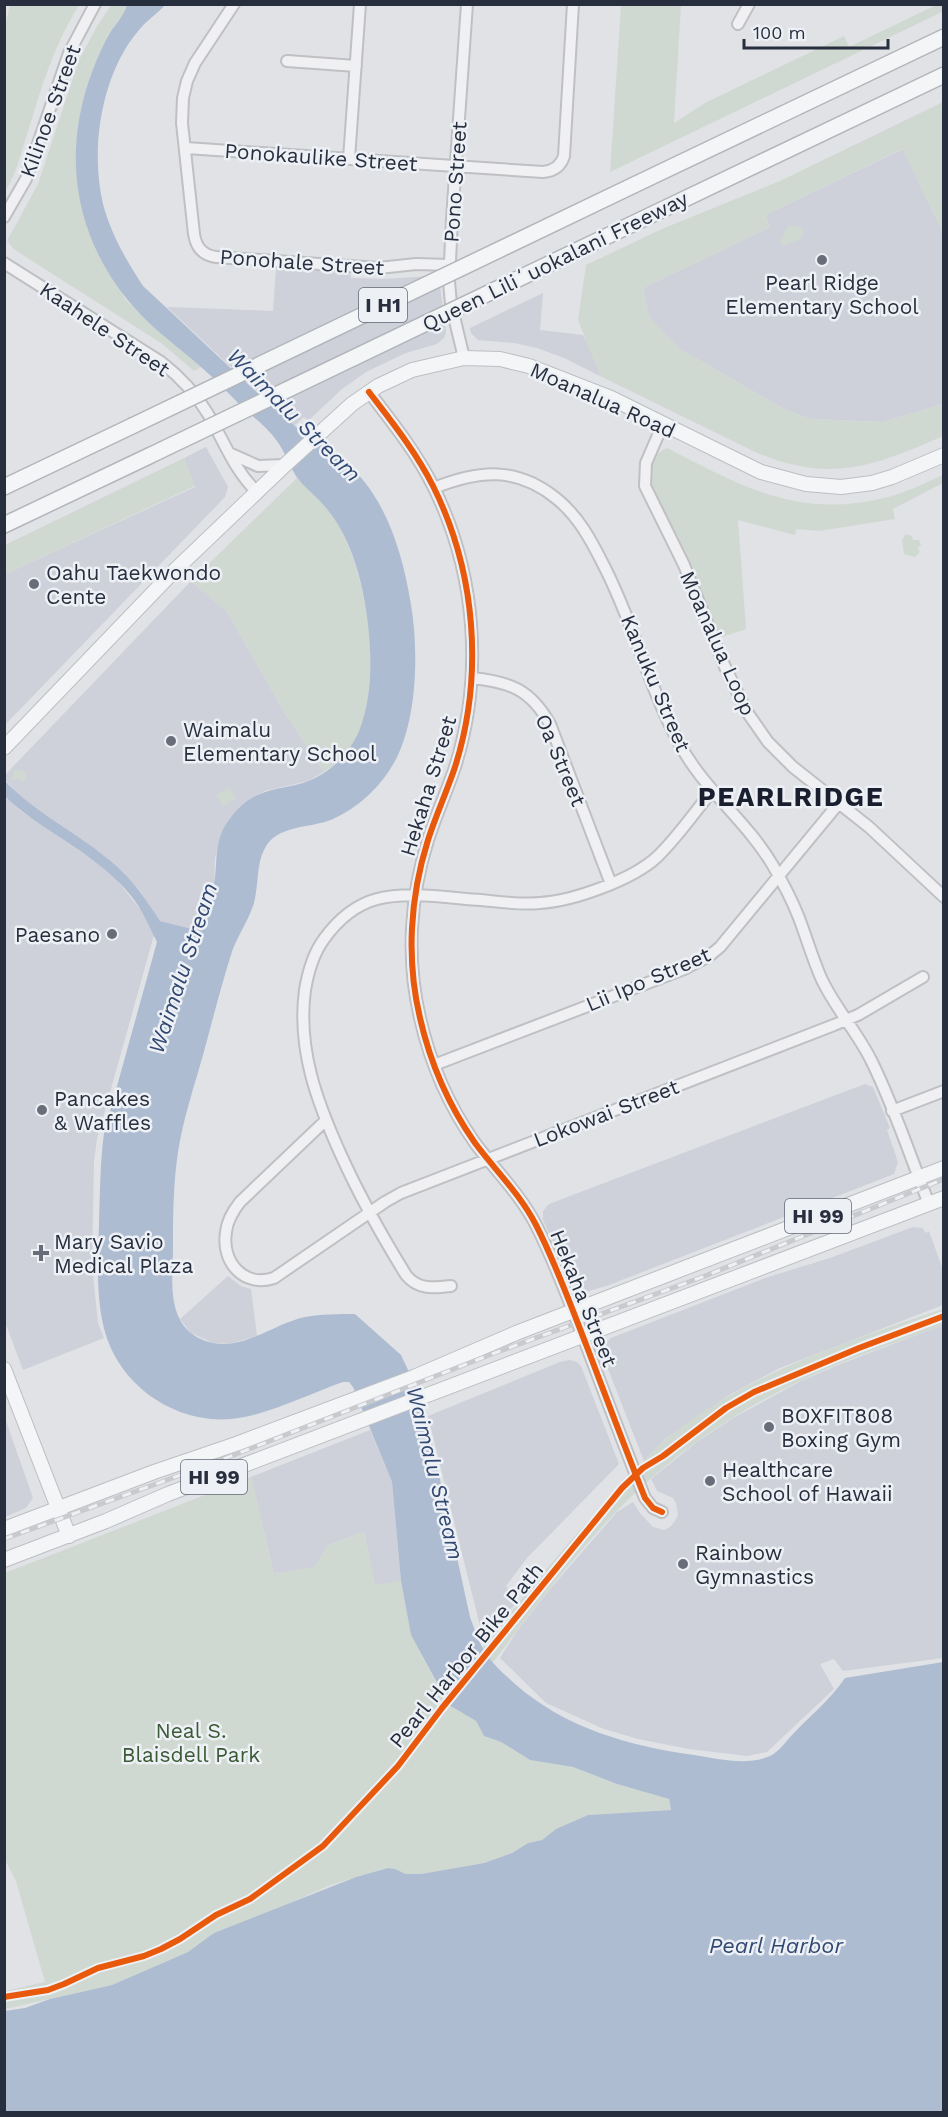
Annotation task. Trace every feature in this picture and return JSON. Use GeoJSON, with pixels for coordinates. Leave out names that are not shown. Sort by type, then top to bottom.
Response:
{"type":"FeatureCollection","features":[{"type":"Feature","properties":{"kind":"highway","name":"Queen Liliʻuokalani Freeway"},"geometry":{"type":"LineString","coordinates":[[4,487],[944,37]]}},
{"type":"Feature","properties":{"kind":"highway","name":"Queen Liliʻuokalani Freeway"},"geometry":{"type":"LineString","coordinates":[[4,525],[944,75]]}},
{"type":"Feature","properties":{"kind":"main road","name":"Moanalua Road"},"geometry":{"type":"LineString","coordinates":[[4,748],[174,572],[285,465],[369,392],[412,370],[464,358],[500,359],[529,366],[601,394],[761,472],[806,484],[841,487],[872,483],[944,455]]}},
{"type":"Feature","properties":{"kind":"main road","name":"HI 99"},"geometry":{"type":"LineString","coordinates":[[4,1529],[414,1377],[573,1310],[944,1168]]}},
{"type":"Feature","properties":{"kind":"main road","name":"HI 99"},"geometry":{"type":"LineString","coordinates":[[4,1560],[69,1536],[168,1494],[944,1198]]}},
{"type":"Feature","properties":{"kind":"main road"},"geometry":{"type":"LineString","coordinates":[[4,1369],[69,1536]]}},
{"type":"Feature","properties":{"kind":"street","name":"Kilinoe Street"},"geometry":{"type":"LineString","coordinates":[[4,217],[26,179],[69,53],[95,4]]}},
{"type":"Feature","properties":{"kind":"street","name":"Ponohale Street"},"geometry":{"type":"LineString","coordinates":[[234,4],[201,54],[187,81],[182,106],[195,238],[198,247],[207,255],[379,268],[417,264],[450,265]]}},
{"type":"Feature","properties":{"kind":"street"},"geometry":{"type":"LineString","coordinates":[[349,159],[360,4]]}},
{"type":"Feature","properties":{"kind":"street","name":"Pono Street"},"geometry":{"type":"LineString","coordinates":[[464,358],[451,304],[450,265],[467,4]]}},
{"type":"Feature","properties":{"kind":"street","name":"Ponokaulike Street"},"geometry":{"type":"LineString","coordinates":[[186,148],[546,172],[555,169],[561,164],[564,156],[573,4]]}},
{"type":"Feature","properties":{"kind":"street"},"geometry":{"type":"LineString","coordinates":[[738,24],[749,4]]}},
{"type":"Feature","properties":{"kind":"street"},"geometry":{"type":"LineString","coordinates":[[287,61],[356,66]]}},
{"type":"Feature","properties":{"kind":"street","name":"Kaahele Street"},"geometry":{"type":"LineString","coordinates":[[4,263],[167,367],[208,413],[244,480],[257,492]]}},
{"type":"Feature","properties":{"kind":"street","name":"Hekaha Street"},"geometry":{"type":"LineString","coordinates":[[369,392],[412,451],[434,488],[453,536],[465,580],[472,638],[472,678],[462,744],[429,836],[415,896],[412,943],[414,984],[423,1032],[434,1065],[459,1118],[528,1209],[573,1310],[645,1498],[652,1508],[662,1512]]}},
{"type":"Feature","properties":{"kind":"street","name":"Moanalua Loop"},"geometry":{"type":"LineString","coordinates":[[663,424],[646,463],[645,486],[684,565],[730,680],[747,712],[768,742],[793,767],[887,842],[944,897]]}},
{"type":"Feature","properties":{"kind":"street"},"geometry":{"type":"LineString","coordinates":[[229,453],[258,466],[285,465]]}},
{"type":"Feature","properties":{"kind":"street","name":"Kanuku Street"},"geometry":{"type":"LineString","coordinates":[[434,488],[480,474],[502,475],[539,487],[572,513],[591,542],[620,598],[678,741],[694,769],[758,842],[779,876],[799,916],[820,976],[868,1053],[929,1204]]}},
{"type":"Feature","properties":{"kind":"street","name":"Oa Street"},"geometry":{"type":"LineString","coordinates":[[472,678],[496,680],[516,688],[530,697],[545,715],[611,884]]}},
{"type":"Feature","properties":{"kind":"street"},"geometry":{"type":"LineString","coordinates":[[452,1286],[422,1286],[409,1279],[369,1213],[326,1121],[311,1079],[303,1029],[305,990],[315,955],[330,931],[358,907],[386,897],[415,896],[538,904],[567,899],[611,884],[656,858],[712,791]]}},
{"type":"Feature","properties":{"kind":"street","name":"Lii Ipo Street"},"geometry":{"type":"LineString","coordinates":[[434,1065],[704,960],[720,947],[838,803]]}},
{"type":"Feature","properties":{"kind":"street","name":"Lokowai Street"},"geometry":{"type":"LineString","coordinates":[[326,1121],[235,1209],[225,1234],[225,1249],[237,1272],[247,1278],[261,1281],[274,1278],[385,1202],[421,1184],[846,1020],[923,977]]}},
{"type":"Feature","properties":{"kind":"street"},"geometry":{"type":"LineString","coordinates":[[892,1112],[944,1091]]}},
{"type":"Feature","properties":{"kind":"shaded area","name":"Pearl Ridge Elementary School"},"geometry":{"type":"Polygon","coordinates":[[[903,149],[943,233],[943,404],[883,422],[810,419],[784,409],[680,349],[649,318],[643,288],[770,227],[765,215],[903,149]]]}},
{"type":"Feature","properties":{"kind":"shaded area"},"geometry":{"type":"Polygon","coordinates":[[[276,268],[350,272],[351,278],[432,276],[440,285],[446,333],[437,344],[406,353],[366,372],[342,389],[308,421],[304,417],[294,426],[167,307],[273,311],[276,268]]]}},
{"type":"Feature","properties":{"kind":"shaded area"},"geometry":{"type":"Polygon","coordinates":[[[543,293],[540,330],[583,335],[592,352],[600,376],[564,358],[537,348],[514,343],[478,340],[471,333],[470,328],[543,293]]]}},
{"type":"Feature","properties":{"kind":"shaded area"},"geometry":{"type":"Polygon","coordinates":[[[206,447],[228,487],[225,497],[5,725],[5,574],[195,487],[184,458],[206,447]]]}},
{"type":"Feature","properties":{"kind":"shaded area","name":"Waimalu Elementary School"},"geometry":{"type":"Polygon","coordinates":[[[191,581],[227,612],[283,710],[324,772],[308,781],[265,791],[231,817],[221,836],[215,858],[214,882],[210,898],[192,929],[160,921],[140,891],[123,872],[103,855],[28,804],[5,780],[4,776],[191,581]]]}},
{"type":"Feature","properties":{"kind":"shaded area"},"geometry":{"type":"Polygon","coordinates":[[[5,796],[22,812],[97,863],[116,879],[140,909],[154,935],[97,1139],[94,1161],[92,1265],[98,1323],[104,1338],[23,1370],[5,1322],[5,796]]]}},
{"type":"Feature","properties":{"kind":"shaded area"},"geometry":{"type":"Polygon","coordinates":[[[865,1084],[873,1087],[890,1128],[887,1130],[898,1162],[894,1174],[609,1285],[586,1292],[576,1286],[543,1220],[543,1211],[549,1204],[865,1084]]]}},
{"type":"Feature","properties":{"kind":"shaded area"},"geometry":{"type":"Polygon","coordinates":[[[913,1227],[922,1228],[926,1233],[929,1231],[943,1270],[943,1305],[780,1368],[731,1394],[665,1439],[644,1461],[603,1356],[603,1349],[611,1338],[768,1277],[830,1258],[913,1227]]]}},
{"type":"Feature","properties":{"kind":"shaded area"},"geometry":{"type":"Polygon","coordinates":[[[228,1276],[241,1286],[251,1289],[257,1336],[229,1344],[213,1343],[191,1333],[180,1319],[228,1276]]]}},
{"type":"Feature","properties":{"kind":"shaded area"},"geometry":{"type":"Polygon","coordinates":[[[943,1325],[943,1658],[843,1671],[834,1659],[820,1664],[834,1689],[767,1752],[747,1756],[689,1749],[638,1739],[604,1729],[546,1703],[500,1658],[517,1631],[550,1589],[617,1512],[633,1502],[653,1527],[664,1530],[670,1527],[678,1515],[676,1503],[673,1498],[657,1491],[651,1479],[697,1442],[733,1418],[801,1381],[943,1325]]]}},
{"type":"Feature","properties":{"kind":"shaded area"},"geometry":{"type":"Polygon","coordinates":[[[570,1360],[581,1366],[619,1464],[527,1558],[506,1586],[518,1602],[488,1631],[480,1626],[428,1416],[560,1362],[570,1360]]]}},
{"type":"Feature","properties":{"kind":"shaded area"},"geometry":{"type":"Polygon","coordinates":[[[5,1418],[33,1498],[26,1508],[5,1517],[5,1418]]]}},
{"type":"Feature","properties":{"kind":"shaded area"},"geometry":{"type":"Polygon","coordinates":[[[370,1430],[392,1482],[401,1581],[375,1586],[364,1532],[328,1545],[315,1567],[274,1574],[251,1477],[370,1430]]]}},
{"type":"Feature","properties":{"kind":"green space"},"geometry":{"type":"Polygon","coordinates":[[[10,5],[79,5],[70,19],[50,65],[16,169],[5,192],[4,31],[10,5]]]}},
{"type":"Feature","properties":{"kind":"green space"},"geometry":{"type":"Polygon","coordinates":[[[111,5],[127,5],[108,35],[77,136],[76,170],[81,205],[125,299],[150,324],[201,367],[194,371],[161,343],[15,250],[7,241],[38,184],[79,60],[111,5]]]}},
{"type":"Feature","properties":{"kind":"green space"},"geometry":{"type":"Polygon","coordinates":[[[621,5],[681,5],[674,123],[705,103],[844,36],[849,47],[936,5],[943,5],[944,11],[610,172],[621,5]]]}},
{"type":"Feature","properties":{"kind":"green space"},"geometry":{"type":"Polygon","coordinates":[[[943,102],[943,233],[902,149],[765,215],[770,227],[643,288],[650,318],[680,349],[784,409],[811,419],[883,422],[943,404],[943,436],[872,463],[849,468],[804,467],[753,451],[600,376],[578,320],[586,265],[662,229],[780,181],[943,102]]]}},
{"type":"Feature","properties":{"kind":"green space"},"geometry":{"type":"Polygon","coordinates":[[[788,225],[802,228],[804,231],[800,240],[783,246],[780,241],[788,225]]]}},
{"type":"Feature","properties":{"kind":"green space"},"geometry":{"type":"Polygon","coordinates":[[[667,448],[747,487],[799,502],[827,505],[856,503],[895,495],[943,475],[943,483],[893,509],[895,519],[819,531],[796,529],[795,535],[738,520],[746,629],[719,638],[687,560],[659,508],[653,491],[651,467],[658,454],[667,448]]]}},
{"type":"Feature","properties":{"kind":"green space"},"geometry":{"type":"Polygon","coordinates":[[[184,458],[195,486],[5,574],[5,545],[184,458]]]}},
{"type":"Feature","properties":{"kind":"green space"},"geometry":{"type":"Polygon","coordinates":[[[297,478],[328,510],[337,522],[348,545],[358,572],[369,634],[368,696],[362,723],[348,751],[324,772],[283,710],[227,612],[191,581],[297,478]]]}},
{"type":"Feature","properties":{"kind":"green space"},"geometry":{"type":"Polygon","coordinates":[[[906,534],[912,536],[913,540],[919,540],[921,545],[918,548],[920,552],[915,557],[904,554],[902,540],[906,534]]]}},
{"type":"Feature","properties":{"kind":"green space"},"geometry":{"type":"Polygon","coordinates":[[[14,770],[26,771],[26,781],[12,779],[14,770]]]}},
{"type":"Feature","properties":{"kind":"green space"},"geometry":{"type":"Polygon","coordinates":[[[229,787],[236,798],[223,806],[216,795],[229,787]]]}},
{"type":"Feature","properties":{"kind":"green space","name":"Neal S. Blaisdell Park"},"geometry":{"type":"Polygon","coordinates":[[[943,1309],[943,1325],[800,1381],[726,1422],[657,1473],[594,1535],[456,1709],[476,1721],[484,1736],[501,1742],[530,1760],[573,1767],[617,1784],[669,1799],[671,1810],[588,1815],[556,1829],[542,1840],[528,1843],[512,1853],[484,1863],[421,1874],[406,1874],[388,1868],[356,1877],[328,1886],[264,1915],[218,1932],[188,1952],[112,1985],[5,2009],[5,1991],[45,1982],[16,1881],[5,1860],[5,1573],[251,1477],[274,1574],[314,1567],[328,1545],[364,1532],[375,1585],[401,1581],[411,1635],[443,1696],[573,1538],[666,1439],[697,1416],[763,1378],[834,1347],[943,1309]]]}},
{"type":"Feature","properties":{"kind":"water","name":"Pearl Harbor"},"geometry":{"type":"Polygon","coordinates":[[[127,5],[165,5],[142,27],[126,48],[107,90],[102,113],[99,136],[99,183],[106,215],[115,236],[143,286],[299,430],[347,464],[363,480],[381,507],[394,536],[404,568],[415,639],[412,704],[403,744],[389,770],[376,788],[352,809],[324,822],[285,831],[269,842],[261,856],[253,906],[230,958],[180,1140],[174,1189],[172,1277],[177,1314],[191,1333],[203,1340],[216,1344],[229,1344],[255,1337],[305,1317],[355,1314],[401,1355],[423,1402],[470,1617],[480,1644],[493,1662],[515,1684],[534,1699],[576,1723],[599,1733],[646,1746],[723,1760],[752,1761],[776,1752],[827,1701],[845,1678],[943,1662],[943,2112],[5,2112],[5,2011],[25,2008],[50,1999],[112,1985],[188,1952],[214,1933],[356,1877],[388,1868],[406,1874],[421,1874],[484,1863],[512,1853],[528,1843],[542,1840],[556,1829],[588,1815],[671,1810],[669,1799],[617,1784],[573,1767],[530,1760],[501,1742],[484,1736],[476,1721],[449,1705],[411,1635],[401,1581],[392,1482],[349,1382],[343,1382],[258,1414],[231,1419],[209,1419],[168,1406],[149,1395],[133,1381],[120,1364],[110,1345],[103,1324],[99,1300],[98,1262],[100,1178],[104,1133],[157,942],[132,897],[119,883],[90,858],[11,802],[5,796],[4,780],[43,813],[100,852],[120,869],[160,921],[192,929],[213,889],[219,839],[229,820],[252,798],[268,791],[303,783],[321,775],[337,763],[350,748],[359,731],[369,692],[370,665],[368,625],[360,579],[350,549],[336,521],[296,476],[280,445],[269,432],[206,372],[155,329],[134,307],[108,272],[89,233],[78,191],[76,169],[79,118],[93,69],[109,34],[127,5]]]}},
{"type":"Feature","properties":{"kind":"railway"},"geometry":{"type":"LineString","coordinates":[[4,1539],[211,1464],[492,1354],[705,1276],[944,1179]]}},
{"type":"Feature","properties":{"kind":"cycle path"},"geometry":{"type":"LineString","coordinates":[[369,392],[411,449],[433,486],[459,553],[467,588],[471,624],[470,696],[464,732],[455,767],[428,840],[414,906],[413,973],[424,1034],[435,1067],[457,1114],[475,1143],[515,1193],[536,1225],[563,1285],[645,1498],[653,1508],[662,1512]]}},
{"type":"Feature","properties":{"kind":"cycle path","name":"Pearl Harbor Bike Path"},"geometry":{"type":"LineString","coordinates":[[4,1997],[48,1990],[98,1968],[144,1956],[180,1939],[216,1915],[250,1899],[323,1846],[398,1766],[442,1708],[622,1488],[643,1468],[663,1456],[726,1408],[754,1392],[859,1348],[944,1316]]}},
{"type":"Feature","properties":{"kind":"place","name":"Pearl Ridge Elementary School"},"geometry":{"type":"Point","coordinates":[822,260]}},
{"type":"Feature","properties":{"kind":"place","name":"Oahu Taekwondo Cente"},"geometry":{"type":"Point","coordinates":[34,584]}},
{"type":"Feature","properties":{"kind":"place","name":"Waimalu Elementary School"},"geometry":{"type":"Point","coordinates":[171,741]}},
{"type":"Feature","properties":{"kind":"place","name":"Paesano"},"geometry":{"type":"Point","coordinates":[112,934]}},
{"type":"Feature","properties":{"kind":"place","name":"Pancakes & Waffles"},"geometry":{"type":"Point","coordinates":[42,1110]}},
{"type":"Feature","properties":{"kind":"place","name":"Mary Savio Medical Plaza"},"geometry":{"type":"Point","coordinates":[41,1253]}},
{"type":"Feature","properties":{"kind":"place","name":"BOXFIT808 Boxing Gym"},"geometry":{"type":"Point","coordinates":[769,1427]}},
{"type":"Feature","properties":{"kind":"place","name":"Healthcare School of Hawaii"},"geometry":{"type":"Point","coordinates":[710,1481]}},
{"type":"Feature","properties":{"kind":"place","name":"Rainbow Gymnastics"},"geometry":{"type":"Point","coordinates":[683,1564]}},
{"type":"Feature","properties":{"kind":"district","name":"PEARLRIDGE"},"geometry":{"type":"Point","coordinates":[791,797]}},
{"type":"Feature","properties":{"kind":"water label","name":"Waimalu Stream"},"geometry":{"type":"Point","coordinates":[294,415]}},
{"type":"Feature","properties":{"kind":"water label","name":"Waimalu Stream"},"geometry":{"type":"Point","coordinates":[183,968]}},
{"type":"Feature","properties":{"kind":"water label","name":"Waimalu Stream"},"geometry":{"type":"Point","coordinates":[435,1473]}}]}
